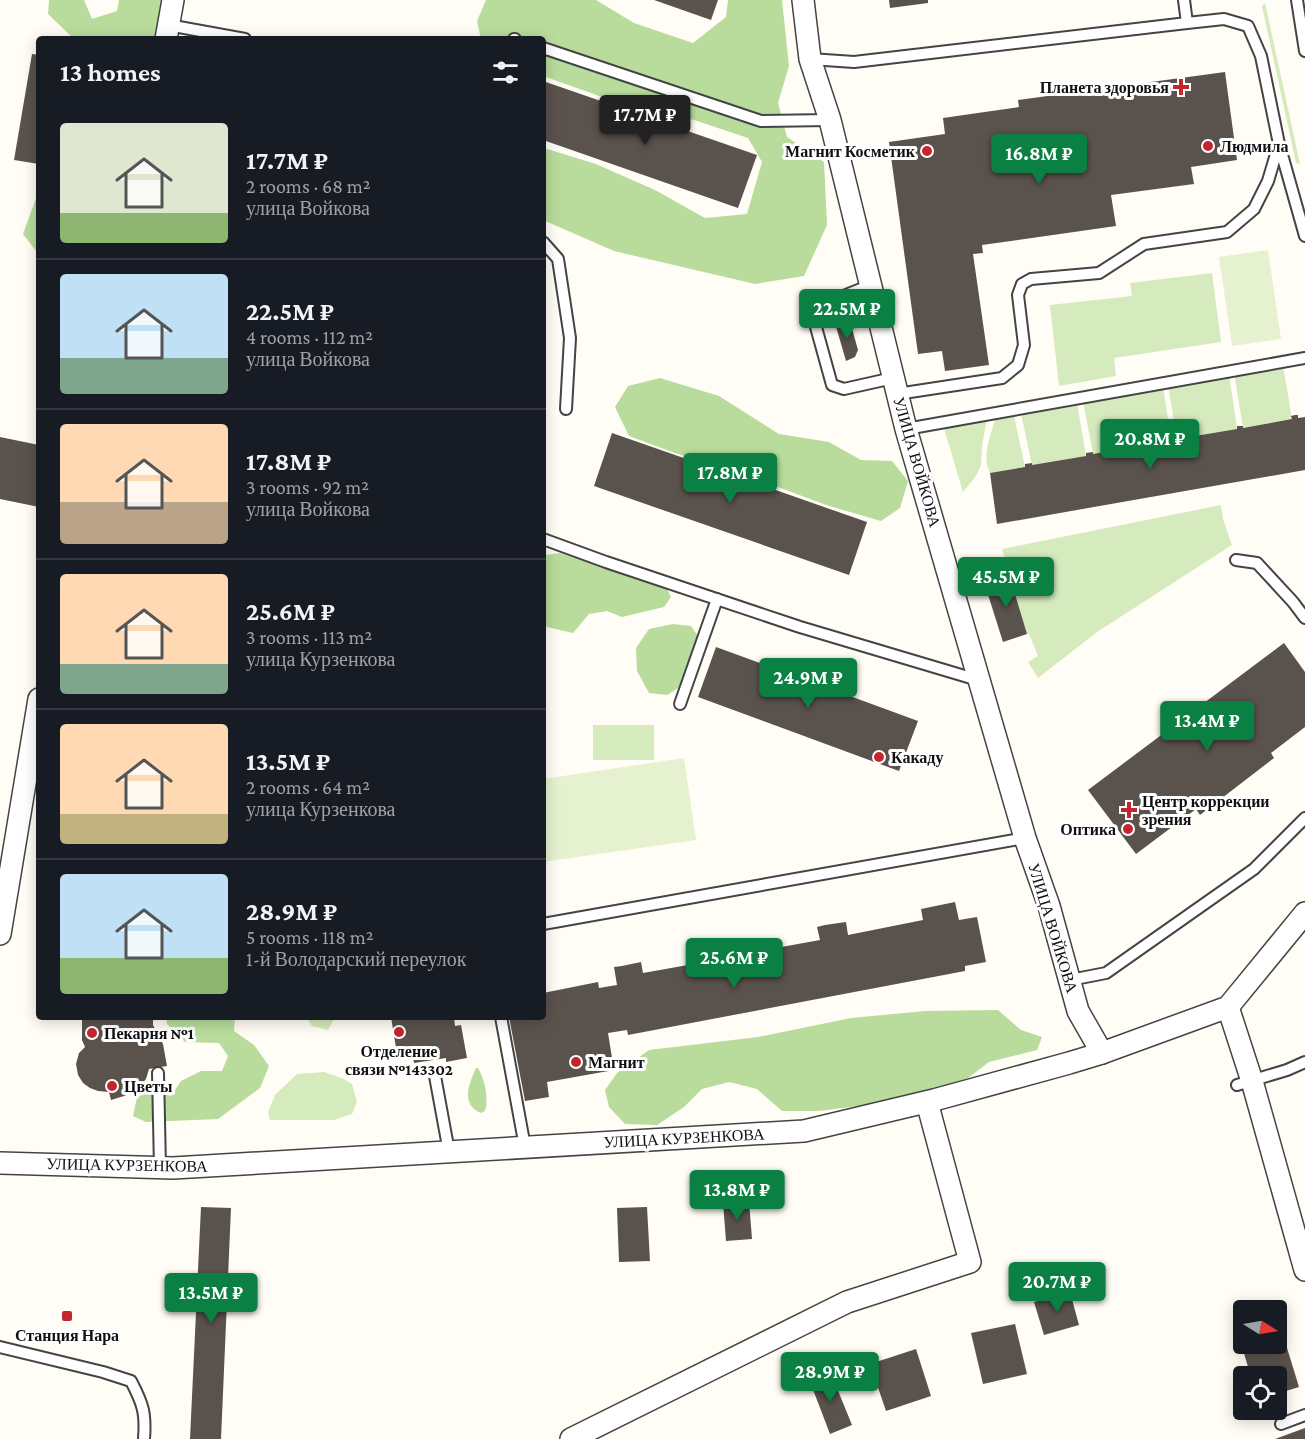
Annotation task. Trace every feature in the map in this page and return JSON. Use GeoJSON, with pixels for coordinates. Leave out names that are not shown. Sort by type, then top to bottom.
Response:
{"type":"FeatureCollection","features":[{"type":"Feature","properties":{"kind":"street"},"geometry":{"type":"LineString","coordinates":[[167,32],[173,0]]}},
{"type":"Feature","properties":{"kind":"street","name":"УЛИЦА ВОЙКОВА"},"geometry":{"type":"LineString","coordinates":[[803,0],[810,59],[830,120],[906,429],[978,680],[1025,838],[1049,906],[1078,1011],[1102,1053]]}},
{"type":"Feature","properties":{"kind":"street"},"geometry":{"type":"LineString","coordinates":[[0,934],[36,717]]}},
{"type":"Feature","properties":{"kind":"street"},"geometry":{"type":"LineString","coordinates":[[1305,913],[1228,1007],[1244,1083],[1305,1270]]}},
{"type":"Feature","properties":{"kind":"street","name":"УЛИЦА КУРЗЕНКОВА"},"geometry":{"type":"LineString","coordinates":[[0,1163],[184,1168],[804,1131],[927,1102],[1069,1063],[1228,1007]]}},
{"type":"Feature","properties":{"kind":"street"},"geometry":{"type":"LineString","coordinates":[[571,1439],[847,1302],[970,1262],[927,1102]]}},
{"type":"Feature","properties":{"kind":"lane"},"geometry":{"type":"LineString","coordinates":[[1184,0],[1187,23]]}},
{"type":"Feature","properties":{"kind":"lane"},"geometry":{"type":"LineString","coordinates":[[1297,0],[1305,51]]}},
{"type":"Feature","properties":{"kind":"lane"},"geometry":{"type":"LineString","coordinates":[[810,59],[854,62],[1224,19],[1248,26],[1261,56],[1279,144],[1305,236]]}},
{"type":"Feature","properties":{"kind":"lane"},"geometry":{"type":"LineString","coordinates":[[167,32],[212,36]]}},
{"type":"Feature","properties":{"kind":"lane"},"geometry":{"type":"LineString","coordinates":[[546,49],[761,120],[830,120]]}},
{"type":"Feature","properties":{"kind":"lane"},"geometry":{"type":"LineString","coordinates":[[870,285],[811,309],[832,385],[844,389],[1002,378],[1018,365],[1024,345],[1018,295],[1022,284],[1031,279],[1099,273],[1144,244],[1227,232],[1254,209],[1268,181],[1279,144]]}},
{"type":"Feature","properties":{"kind":"lane"},"geometry":{"type":"LineString","coordinates":[[546,245],[558,259],[570,338],[566,409]]}},
{"type":"Feature","properties":{"kind":"lane"},"geometry":{"type":"LineString","coordinates":[[906,429],[1305,357]]}},
{"type":"Feature","properties":{"kind":"lane"},"geometry":{"type":"LineString","coordinates":[[546,539],[606,562],[800,627],[978,680]]}},
{"type":"Feature","properties":{"kind":"lane"},"geometry":{"type":"LineString","coordinates":[[1236,560],[1257,563],[1305,618]]}},
{"type":"Feature","properties":{"kind":"lane"},"geometry":{"type":"LineString","coordinates":[[680,704],[717,599]]}},
{"type":"Feature","properties":{"kind":"lane"},"geometry":{"type":"LineString","coordinates":[[1070,980],[1106,973],[1254,869],[1305,818]]}},
{"type":"Feature","properties":{"kind":"lane"},"geometry":{"type":"LineString","coordinates":[[546,923],[1025,838]]}},
{"type":"Feature","properties":{"kind":"lane"},"geometry":{"type":"LineString","coordinates":[[502,1020],[525,1147]]}},
{"type":"Feature","properties":{"kind":"lane"},"geometry":{"type":"LineString","coordinates":[[1244,1083],[1305,1062]]}},
{"type":"Feature","properties":{"kind":"lane"},"geometry":{"type":"LineString","coordinates":[[158,1072],[160,1168]]}},
{"type":"Feature","properties":{"kind":"lane"},"geometry":{"type":"LineString","coordinates":[[435,1076],[449,1152]]}},
{"type":"Feature","properties":{"kind":"lane"},"geometry":{"type":"LineString","coordinates":[[0,1347],[131,1381],[142,1402],[145,1423],[144,1439]]}},
{"type":"Feature","properties":{"kind":"lane"},"geometry":{"type":"LineString","coordinates":[[1281,1424],[1305,1415]]}},
{"type":"Feature","properties":{"kind":"green space"},"geometry":{"type":"Polygon","coordinates":[[[49,0],[84,0],[92,19],[117,11],[119,0],[168,0],[161,36],[71,36],[48,14],[49,0]]]}},
{"type":"Feature","properties":{"kind":"green space"},"geometry":{"type":"Polygon","coordinates":[[[486,0],[596,0],[634,23],[693,43],[726,17],[728,0],[782,0],[789,66],[778,103],[787,137],[824,162],[827,225],[804,276],[755,284],[614,251],[546,221],[546,149],[596,164],[655,190],[705,218],[747,214],[762,162],[748,138],[694,120],[639,110],[546,77],[546,36],[480,36],[477,21],[486,0]]]}},
{"type":"Feature","properties":{"kind":"green space"},"geometry":{"type":"Polygon","coordinates":[[[1265,3],[1300,164],[1296,163],[1262,6],[1265,3]]]}},
{"type":"Feature","properties":{"kind":"green space"},"geometry":{"type":"Polygon","coordinates":[[[36,198],[36,251],[23,234],[36,198]]]}},
{"type":"Feature","properties":{"kind":"green space"},"geometry":{"type":"Polygon","coordinates":[[[1268,250],[1281,339],[1232,346],[1219,257],[1268,250]]]}},
{"type":"Feature","properties":{"kind":"green space"},"geometry":{"type":"Polygon","coordinates":[[[1212,273],[1221,342],[1114,358],[1116,376],[1059,386],[1050,305],[1132,296],[1130,283],[1212,273]]]}},
{"type":"Feature","properties":{"kind":"green space"},"geometry":{"type":"Polygon","coordinates":[[[1283,365],[1292,419],[1243,428],[1234,373],[1283,365]]]}},
{"type":"Feature","properties":{"kind":"green space"},"geometry":{"type":"Polygon","coordinates":[[[1229,374],[1237,429],[1177,439],[1168,385],[1229,374]]]}},
{"type":"Feature","properties":{"kind":"green space"},"geometry":{"type":"Polygon","coordinates":[[[660,378],[719,396],[779,434],[829,442],[861,460],[892,461],[908,481],[900,508],[881,521],[826,505],[741,473],[629,436],[615,407],[628,386],[660,378]]]}},
{"type":"Feature","properties":{"kind":"green space"},"geometry":{"type":"Polygon","coordinates":[[[1163,386],[1171,440],[1093,454],[1083,401],[1163,386]]]}},
{"type":"Feature","properties":{"kind":"green space"},"geometry":{"type":"Polygon","coordinates":[[[1077,403],[1086,456],[1032,465],[1021,414],[1077,403]]]}},
{"type":"Feature","properties":{"kind":"green space"},"geometry":{"type":"Polygon","coordinates":[[[1014,416],[1025,467],[990,473],[986,460],[996,417],[1014,416]]]}},
{"type":"Feature","properties":{"kind":"green space"},"geometry":{"type":"Polygon","coordinates":[[[987,418],[981,465],[976,476],[963,492],[943,425],[987,418]]]}},
{"type":"Feature","properties":{"kind":"green space"},"geometry":{"type":"Polygon","coordinates":[[[1221,505],[1232,545],[1097,632],[1038,678],[1028,662],[1038,656],[1027,634],[1002,549],[1221,505]]]}},
{"type":"Feature","properties":{"kind":"green space"},"geometry":{"type":"Polygon","coordinates":[[[560,553],[666,587],[671,597],[664,607],[622,617],[607,611],[589,614],[573,633],[547,627],[546,555],[560,553]]]}},
{"type":"Feature","properties":{"kind":"green space"},"geometry":{"type":"Polygon","coordinates":[[[673,624],[691,626],[700,639],[683,685],[667,695],[649,693],[637,671],[636,648],[649,629],[673,624]]]}},
{"type":"Feature","properties":{"kind":"green space"},"geometry":{"type":"Polygon","coordinates":[[[593,725],[654,725],[654,760],[593,760],[593,725]]]}},
{"type":"Feature","properties":{"kind":"green space"},"geometry":{"type":"Polygon","coordinates":[[[684,758],[696,840],[546,862],[546,779],[684,758]]]}},
{"type":"Feature","properties":{"kind":"green space"},"geometry":{"type":"Polygon","coordinates":[[[998,1010],[1021,1030],[1042,1037],[1037,1050],[989,1062],[968,1078],[899,1101],[819,1111],[782,1111],[757,1089],[729,1082],[702,1089],[684,1107],[657,1125],[625,1124],[609,1107],[605,1090],[617,1073],[649,1050],[758,1037],[851,1018],[925,1011],[998,1010]]]}},
{"type":"Feature","properties":{"kind":"green space"},"geometry":{"type":"Polygon","coordinates":[[[166,1020],[235,1020],[234,1031],[254,1045],[269,1066],[260,1088],[218,1119],[146,1122],[133,1116],[137,1097],[153,1091],[171,1096],[181,1081],[201,1071],[222,1071],[228,1056],[219,1043],[185,1042],[167,1024],[166,1020]]]}},
{"type":"Feature","properties":{"kind":"green space"},"geometry":{"type":"Polygon","coordinates":[[[308,1020],[333,1020],[328,1030],[312,1026],[308,1020]]]}},
{"type":"Feature","properties":{"kind":"green space"},"geometry":{"type":"Polygon","coordinates":[[[476,1068],[483,1078],[486,1090],[485,1111],[481,1113],[474,1109],[468,1099],[469,1087],[476,1068]]]}},
{"type":"Feature","properties":{"kind":"green space"},"geometry":{"type":"Polygon","coordinates":[[[324,1072],[352,1084],[357,1102],[352,1114],[334,1120],[270,1120],[268,1112],[275,1095],[297,1074],[324,1072]]]}},
{"type":"Feature","properties":{"kind":"building"},"geometry":{"type":"Polygon","coordinates":[[[654,0],[718,0],[711,20],[654,0]]]}},
{"type":"Feature","properties":{"kind":"building"},"geometry":{"type":"Polygon","coordinates":[[[889,0],[928,0],[928,3],[890,8],[889,0]]]}},
{"type":"Feature","properties":{"kind":"building"},"geometry":{"type":"Polygon","coordinates":[[[32,54],[36,55],[36,164],[14,160],[32,54]]]}},
{"type":"Feature","properties":{"kind":"building"},"geometry":{"type":"Polygon","coordinates":[[[1225,72],[1237,160],[1191,167],[1194,184],[1111,195],[1116,226],[982,245],[983,253],[973,254],[989,365],[945,371],[942,351],[918,354],[889,142],[945,134],[943,118],[1019,107],[1018,100],[1225,72]]]}},
{"type":"Feature","properties":{"kind":"building"},"geometry":{"type":"Polygon","coordinates":[[[546,82],[757,155],[738,208],[546,141],[546,82]]]}},
{"type":"Feature","properties":{"kind":"building"},"geometry":{"type":"Polygon","coordinates":[[[840,321],[851,325],[858,350],[855,357],[846,361],[835,323],[840,321]]]}},
{"type":"Feature","properties":{"kind":"building"},"geometry":{"type":"Polygon","coordinates":[[[1298,415],[1298,418],[1305,417],[1305,470],[997,524],[990,473],[1025,467],[1025,464],[1032,463],[1032,465],[1086,456],[1086,453],[1093,452],[1093,454],[1171,440],[1170,438],[1177,437],[1177,439],[1237,429],[1237,426],[1243,426],[1243,428],[1292,419],[1291,416],[1298,415]]]}},
{"type":"Feature","properties":{"kind":"building"},"geometry":{"type":"Polygon","coordinates":[[[612,433],[867,522],[849,575],[594,486],[612,433]]]}},
{"type":"Feature","properties":{"kind":"building"},"geometry":{"type":"Polygon","coordinates":[[[0,437],[36,444],[36,506],[0,499],[0,437]]]}},
{"type":"Feature","properties":{"kind":"building"},"geometry":{"type":"Polygon","coordinates":[[[1009,574],[1027,634],[1003,642],[984,582],[1009,574]]]}},
{"type":"Feature","properties":{"kind":"building"},"geometry":{"type":"Polygon","coordinates":[[[1284,643],[1305,672],[1305,727],[1271,753],[1274,758],[1200,815],[1196,809],[1136,854],[1088,790],[1284,643]]]}},
{"type":"Feature","properties":{"kind":"building"},"geometry":{"type":"Polygon","coordinates":[[[716,647],[918,721],[899,771],[698,697],[716,647]]]}},
{"type":"Feature","properties":{"kind":"building"},"geometry":{"type":"Polygon","coordinates":[[[955,902],[959,920],[977,917],[986,962],[965,966],[965,971],[628,1035],[627,1030],[608,1033],[614,1070],[547,1082],[549,1097],[525,1101],[510,1020],[546,1020],[546,992],[598,982],[599,988],[617,985],[614,967],[641,962],[643,973],[716,960],[713,946],[740,941],[743,954],[820,940],[817,927],[825,925],[846,922],[848,935],[923,920],[921,909],[955,902]]]}},
{"type":"Feature","properties":{"kind":"building"},"geometry":{"type":"Polygon","coordinates":[[[82,1020],[153,1020],[153,1025],[163,1044],[167,1066],[149,1069],[146,1079],[135,1091],[111,1100],[109,1092],[90,1088],[78,1075],[76,1064],[79,1053],[85,1047],[82,1040],[82,1020]]]}},
{"type":"Feature","properties":{"kind":"building"},"geometry":{"type":"Polygon","coordinates":[[[391,1020],[454,1020],[455,1026],[461,1025],[467,1058],[446,1062],[446,1058],[414,1063],[412,1052],[397,1054],[391,1020]]]}},
{"type":"Feature","properties":{"kind":"building"},"geometry":{"type":"Polygon","coordinates":[[[749,1201],[752,1239],[726,1241],[723,1203],[749,1201]]]}},
{"type":"Feature","properties":{"kind":"building"},"geometry":{"type":"Polygon","coordinates":[[[201,1207],[231,1208],[221,1439],[190,1439],[201,1207]]]}},
{"type":"Feature","properties":{"kind":"building"},"geometry":{"type":"Polygon","coordinates":[[[647,1207],[650,1261],[619,1262],[617,1208],[647,1207]]]}},
{"type":"Feature","properties":{"kind":"building"},"geometry":{"type":"Polygon","coordinates":[[[1070,1292],[1079,1325],[1044,1335],[1034,1302],[1070,1292]]]}},
{"type":"Feature","properties":{"kind":"building"},"geometry":{"type":"Polygon","coordinates":[[[1015,1324],[1027,1374],[983,1384],[971,1333],[1015,1324]]]}},
{"type":"Feature","properties":{"kind":"building"},"geometry":{"type":"Polygon","coordinates":[[[1287,1348],[1299,1387],[1287,1391],[1287,1366],[1248,1366],[1244,1354],[1287,1354],[1287,1348]]]}},
{"type":"Feature","properties":{"kind":"building"},"geometry":{"type":"Polygon","coordinates":[[[916,1349],[931,1396],[886,1411],[870,1364],[916,1349]]]}},
{"type":"Feature","properties":{"kind":"building"},"geometry":{"type":"Polygon","coordinates":[[[830,1371],[852,1425],[830,1434],[809,1379],[830,1371]]]}},
{"type":"Feature","properties":{"kind":"building"},"geometry":{"type":"Polygon","coordinates":[[[1305,1428],[1305,1439],[1275,1439],[1305,1428]]]}},
{"type":"Feature","properties":{"kind":"place","name":"Планета здоровья"},"geometry":{"type":"Point","coordinates":[1181,87]}},
{"type":"Feature","properties":{"kind":"place","name":"Людмила"},"geometry":{"type":"Point","coordinates":[1208,146]}},
{"type":"Feature","properties":{"kind":"place","name":"Магнит Косметик"},"geometry":{"type":"Point","coordinates":[927,151]}},
{"type":"Feature","properties":{"kind":"place","name":"Какаду"},"geometry":{"type":"Point","coordinates":[879,757]}},
{"type":"Feature","properties":{"kind":"place","name":"Центр коррекции зрения"},"geometry":{"type":"Point","coordinates":[1129,810]}},
{"type":"Feature","properties":{"kind":"place","name":"Оптика"},"geometry":{"type":"Point","coordinates":[1128,829]}},
{"type":"Feature","properties":{"kind":"place","name":"Отделение связи №143302"},"geometry":{"type":"Point","coordinates":[399,1032]}},
{"type":"Feature","properties":{"kind":"place","name":"Пекарня №1"},"geometry":{"type":"Point","coordinates":[92,1033]}},
{"type":"Feature","properties":{"kind":"place","name":"Магнит"},"geometry":{"type":"Point","coordinates":[576,1062]}},
{"type":"Feature","properties":{"kind":"place","name":"Цветы"},"geometry":{"type":"Point","coordinates":[112,1086]}},
{"type":"Feature","properties":{"kind":"place","name":"Станция Нара"},"geometry":{"type":"Point","coordinates":[67,1316]}}]}
